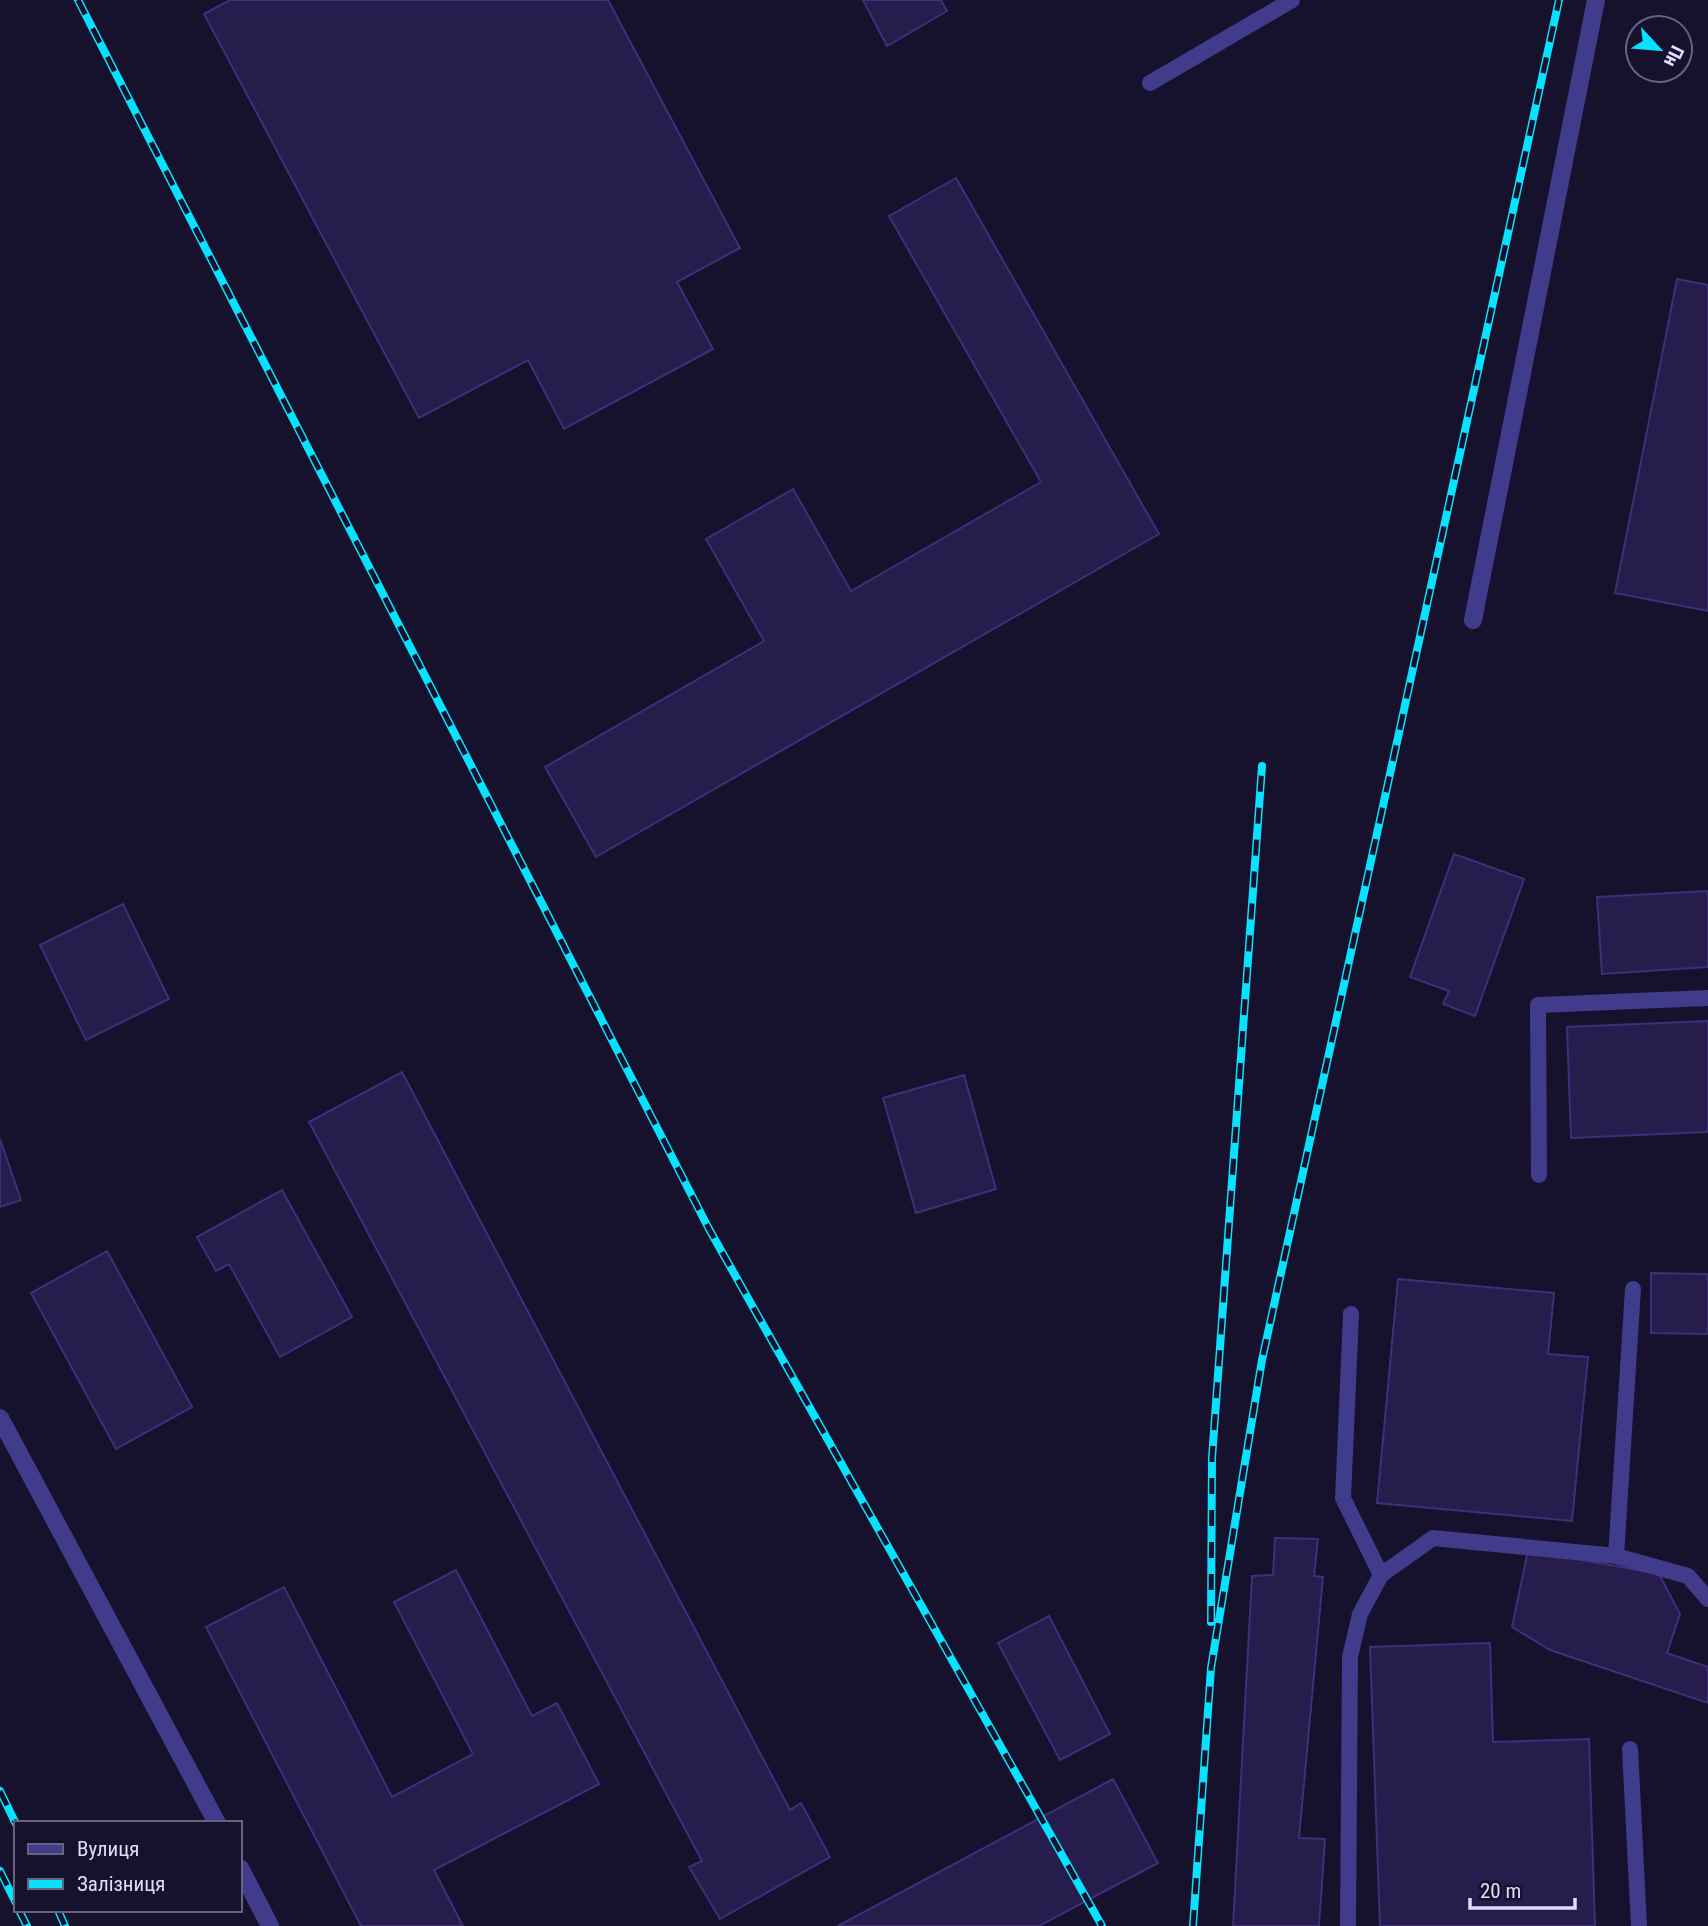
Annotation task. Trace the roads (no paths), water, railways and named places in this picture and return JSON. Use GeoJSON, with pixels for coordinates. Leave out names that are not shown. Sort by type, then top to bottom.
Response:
{"type":"FeatureCollection","features":[{"type":"Feature","properties":{"kind":"street"},"geometry":{"type":"LineString","coordinates":[[1473,620],[1596,0]]}},
{"type":"Feature","properties":{"kind":"street"},"geometry":{"type":"LineString","coordinates":[[0,1418],[216,1821]]}},
{"type":"Feature","properties":{"kind":"street"},"geometry":{"type":"LineString","coordinates":[[242,1872],[270,1926]]}},
{"type":"Feature","properties":{"kind":"lane"},"geometry":{"type":"LineString","coordinates":[[1150,83],[1292,0]]}},
{"type":"Feature","properties":{"kind":"lane"},"geometry":{"type":"LineString","coordinates":[[1539,1175],[1538,1005],[1708,998]]}},
{"type":"Feature","properties":{"kind":"lane"},"geometry":{"type":"LineString","coordinates":[[1616,1556],[1633,1289]]}},
{"type":"Feature","properties":{"kind":"lane"},"geometry":{"type":"LineString","coordinates":[[1351,1314],[1343,1498],[1381,1575]]}},
{"type":"Feature","properties":{"kind":"lane"},"geometry":{"type":"LineString","coordinates":[[1348,1926],[1350,1657],[1360,1614],[1381,1575],[1433,1538],[1616,1556],[1688,1576],[1708,1599]]}},
{"type":"Feature","properties":{"kind":"lane"},"geometry":{"type":"LineString","coordinates":[[1630,1749],[1639,1926]]}},
{"type":"Feature","properties":{"kind":"railway"},"geometry":{"type":"LineString","coordinates":[[78,0],[709,1229],[1102,1926]]}},
{"type":"Feature","properties":{"kind":"railway"},"geometry":{"type":"LineString","coordinates":[[1193,1926],[1211,1668],[1262,1360],[1559,0]]}},
{"type":"Feature","properties":{"kind":"railway"},"geometry":{"type":"LineString","coordinates":[[1211,1622],[1212,1458],[1262,766]]}},
{"type":"Feature","properties":{"kind":"railway"},"geometry":{"type":"LineString","coordinates":[[0,1791],[15,1821]]}},
{"type":"Feature","properties":{"kind":"railway"},"geometry":{"type":"LineString","coordinates":[[0,1871],[14,1899]]}},
{"type":"Feature","properties":{"kind":"railway"},"geometry":{"type":"LineString","coordinates":[[20,1912],[27,1926]]}},
{"type":"Feature","properties":{"kind":"railway"},"geometry":{"type":"LineString","coordinates":[[59,1912],[65,1926]]}}]}
